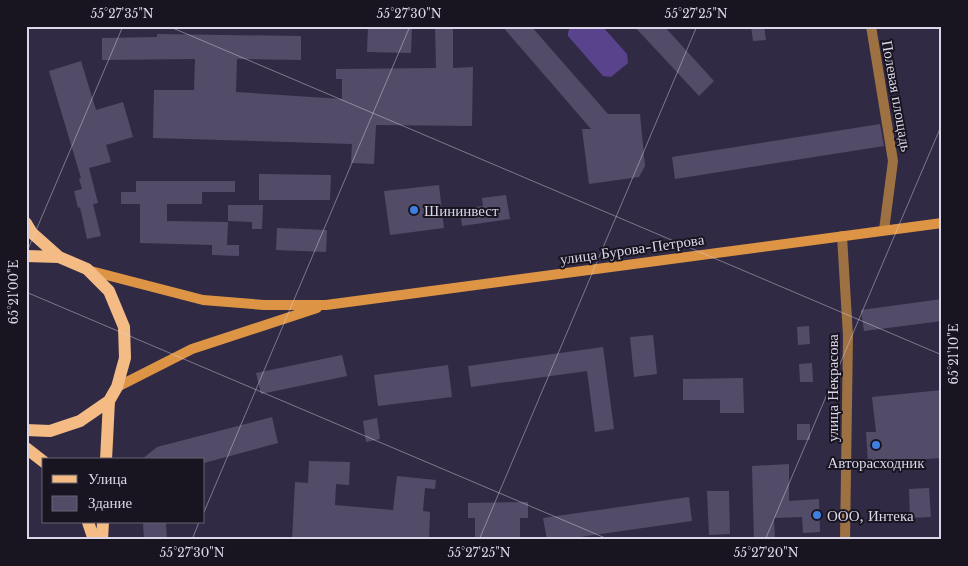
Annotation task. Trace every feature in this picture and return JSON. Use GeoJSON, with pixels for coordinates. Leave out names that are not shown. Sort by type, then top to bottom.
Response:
{"type":"FeatureCollection","features":[{"type":"Feature","properties":{"kind":"main road"},"geometry":{"type":"LineString","coordinates":[[26,223],[32,232],[59,257],[87,269],[109,291],[124,327],[125,358],[117,388],[109,401],[80,421],[50,431],[26,430]]}},
{"type":"Feature","properties":{"kind":"main road","name":"улица Бурова-Петрова"},"geometry":{"type":"LineString","coordinates":[[87,269],[204,300],[264,305],[326,305],[942,223]]}},
{"type":"Feature","properties":{"kind":"main road"},"geometry":{"type":"LineString","coordinates":[[26,256],[59,257]]}},
{"type":"Feature","properties":{"kind":"main road","name":"улица Бурова-Петрова"},"geometry":{"type":"LineString","coordinates":[[117,388],[192,349],[326,305]]}},
{"type":"Feature","properties":{"kind":"main road"},"geometry":{"type":"LineString","coordinates":[[106,458],[109,401]]}},
{"type":"Feature","properties":{"kind":"main road"},"geometry":{"type":"LineString","coordinates":[[26,448],[42,460]]}},
{"type":"Feature","properties":{"kind":"main road"},"geometry":{"type":"LineString","coordinates":[[89,524],[94,540]]}},
{"type":"Feature","properties":{"kind":"main road"},"geometry":{"type":"LineString","coordinates":[[102,540],[103,524]]}},
{"type":"Feature","properties":{"kind":"street","name":"Полевая площадь"},"geometry":{"type":"LineString","coordinates":[[871,26],[894,161],[884,230]]}},
{"type":"Feature","properties":{"kind":"street","name":"улица Некрасова"},"geometry":{"type":"LineString","coordinates":[[842,236],[848,336],[845,540]]}},
{"type":"Feature","properties":{"kind":"shaded area"},"geometry":{"type":"Polygon","coordinates":[[[570,26],[602,26],[627,54],[628,63],[611,77],[603,76],[568,36],[570,26]]]}},
{"type":"Feature","properties":{"kind":"building"},"geometry":{"type":"Polygon","coordinates":[[[368,26],[412,26],[411,53],[367,52],[368,26]]]}},
{"type":"Feature","properties":{"kind":"building"},"geometry":{"type":"Polygon","coordinates":[[[435,26],[453,26],[453,68],[473,67],[472,126],[376,125],[374,164],[351,163],[352,144],[153,138],[154,90],[194,90],[195,59],[102,60],[102,38],[157,37],[157,34],[301,36],[301,60],[237,59],[236,92],[342,99],[342,79],[336,79],[336,69],[436,68],[435,26]]]}},
{"type":"Feature","properties":{"kind":"building"},"geometry":{"type":"Polygon","coordinates":[[[502,26],[531,26],[608,114],[640,114],[645,166],[639,177],[589,184],[582,129],[591,129],[502,26]]]}},
{"type":"Feature","properties":{"kind":"building"},"geometry":{"type":"Polygon","coordinates":[[[634,26],[664,26],[714,81],[699,96],[634,26]]]}},
{"type":"Feature","properties":{"kind":"building"},"geometry":{"type":"Polygon","coordinates":[[[751,26],[764,26],[766,40],[753,41],[751,26]]]}},
{"type":"Feature","properties":{"kind":"building"},"geometry":{"type":"Polygon","coordinates":[[[81,61],[96,110],[123,102],[133,137],[106,145],[111,162],[89,168],[98,203],[93,204],[101,236],[87,239],[80,207],[78,208],[74,191],[82,189],[79,179],[81,178],[49,71],[81,61]]]}},
{"type":"Feature","properties":{"kind":"building"},"geometry":{"type":"Polygon","coordinates":[[[880,124],[884,146],[675,179],[672,157],[880,124]]]}},
{"type":"Feature","properties":{"kind":"building"},"geometry":{"type":"Polygon","coordinates":[[[259,174],[331,175],[330,200],[259,200],[259,174]]]}},
{"type":"Feature","properties":{"kind":"building"},"geometry":{"type":"Polygon","coordinates":[[[136,181],[235,181],[235,192],[202,192],[202,204],[167,204],[167,221],[228,222],[227,245],[239,245],[239,256],[212,255],[212,245],[140,243],[140,204],[121,204],[121,192],[136,192],[136,181]]]}},
{"type":"Feature","properties":{"kind":"building"},"geometry":{"type":"Polygon","coordinates":[[[439,185],[444,228],[390,235],[384,191],[439,185]]]}},
{"type":"Feature","properties":{"kind":"building"},"geometry":{"type":"Polygon","coordinates":[[[506,195],[510,219],[462,226],[460,209],[483,206],[482,198],[506,195]]]}},
{"type":"Feature","properties":{"kind":"building"},"geometry":{"type":"Polygon","coordinates":[[[228,205],[263,205],[262,229],[252,229],[252,222],[228,221],[228,205]]]}},
{"type":"Feature","properties":{"kind":"building"},"geometry":{"type":"Polygon","coordinates":[[[277,228],[327,230],[326,252],[276,250],[277,228]]]}},
{"type":"Feature","properties":{"kind":"building"},"geometry":{"type":"Polygon","coordinates":[[[942,299],[942,321],[864,331],[861,310],[942,299]]]}},
{"type":"Feature","properties":{"kind":"building"},"geometry":{"type":"Polygon","coordinates":[[[809,326],[810,344],[798,345],[797,327],[809,326]]]}},
{"type":"Feature","properties":{"kind":"building"},"geometry":{"type":"Polygon","coordinates":[[[653,335],[657,374],[634,377],[630,337],[653,335]]]}},
{"type":"Feature","properties":{"kind":"building"},"geometry":{"type":"Polygon","coordinates":[[[603,347],[614,429],[595,432],[587,371],[471,387],[468,366],[603,347]]]}},
{"type":"Feature","properties":{"kind":"building"},"geometry":{"type":"Polygon","coordinates":[[[342,355],[347,376],[261,394],[256,373],[342,355]]]}},
{"type":"Feature","properties":{"kind":"building"},"geometry":{"type":"Polygon","coordinates":[[[812,363],[813,382],[800,382],[799,364],[812,363]]]}},
{"type":"Feature","properties":{"kind":"building"},"geometry":{"type":"Polygon","coordinates":[[[448,365],[452,397],[378,406],[374,375],[448,365]]]}},
{"type":"Feature","properties":{"kind":"building"},"geometry":{"type":"Polygon","coordinates":[[[743,378],[744,413],[720,413],[720,400],[683,400],[683,379],[743,378]]]}},
{"type":"Feature","properties":{"kind":"building"},"geometry":{"type":"Polygon","coordinates":[[[942,390],[942,458],[868,463],[866,432],[876,432],[872,397],[942,390]]]}},
{"type":"Feature","properties":{"kind":"building"},"geometry":{"type":"Polygon","coordinates":[[[272,417],[278,443],[205,463],[205,458],[143,458],[157,447],[272,417]]]}},
{"type":"Feature","properties":{"kind":"building"},"geometry":{"type":"Polygon","coordinates":[[[377,418],[380,439],[366,442],[363,421],[377,418]]]}},
{"type":"Feature","properties":{"kind":"building"},"geometry":{"type":"Polygon","coordinates":[[[797,424],[810,424],[810,440],[797,440],[797,424]]]}},
{"type":"Feature","properties":{"kind":"building"},"geometry":{"type":"Polygon","coordinates":[[[309,461],[350,462],[349,485],[336,484],[335,505],[393,510],[397,476],[436,480],[435,489],[425,488],[423,511],[430,512],[429,540],[374,540],[334,537],[334,540],[292,540],[295,482],[308,483],[309,461]]]}},
{"type":"Feature","properties":{"kind":"building"},"geometry":{"type":"Polygon","coordinates":[[[789,464],[789,501],[819,499],[820,532],[803,533],[802,517],[774,518],[775,539],[754,540],[752,466],[789,464]]]}},
{"type":"Feature","properties":{"kind":"building"},"geometry":{"type":"Polygon","coordinates":[[[929,488],[931,517],[910,518],[909,489],[929,488]]]}},
{"type":"Feature","properties":{"kind":"building"},"geometry":{"type":"Polygon","coordinates":[[[707,491],[729,491],[730,534],[709,535],[707,491]]]}},
{"type":"Feature","properties":{"kind":"building"},"geometry":{"type":"Polygon","coordinates":[[[689,497],[692,521],[559,540],[547,540],[543,518],[689,497]]]}},
{"type":"Feature","properties":{"kind":"building"},"geometry":{"type":"Polygon","coordinates":[[[528,502],[528,518],[520,518],[520,540],[475,540],[475,518],[468,518],[468,503],[528,502]]]}},
{"type":"Feature","properties":{"kind":"building"},"geometry":{"type":"Polygon","coordinates":[[[143,524],[166,524],[167,540],[144,540],[143,524]]]}},
{"type":"Feature","properties":{"kind":"place","name":"Шининвест"},"geometry":{"type":"Point","coordinates":[414,210]}},
{"type":"Feature","properties":{"kind":"place","name":"Авторасходник"},"geometry":{"type":"Point","coordinates":[876,445]}},
{"type":"Feature","properties":{"kind":"place","name":"ООО, Интека"},"geometry":{"type":"Point","coordinates":[817,515]}}]}
